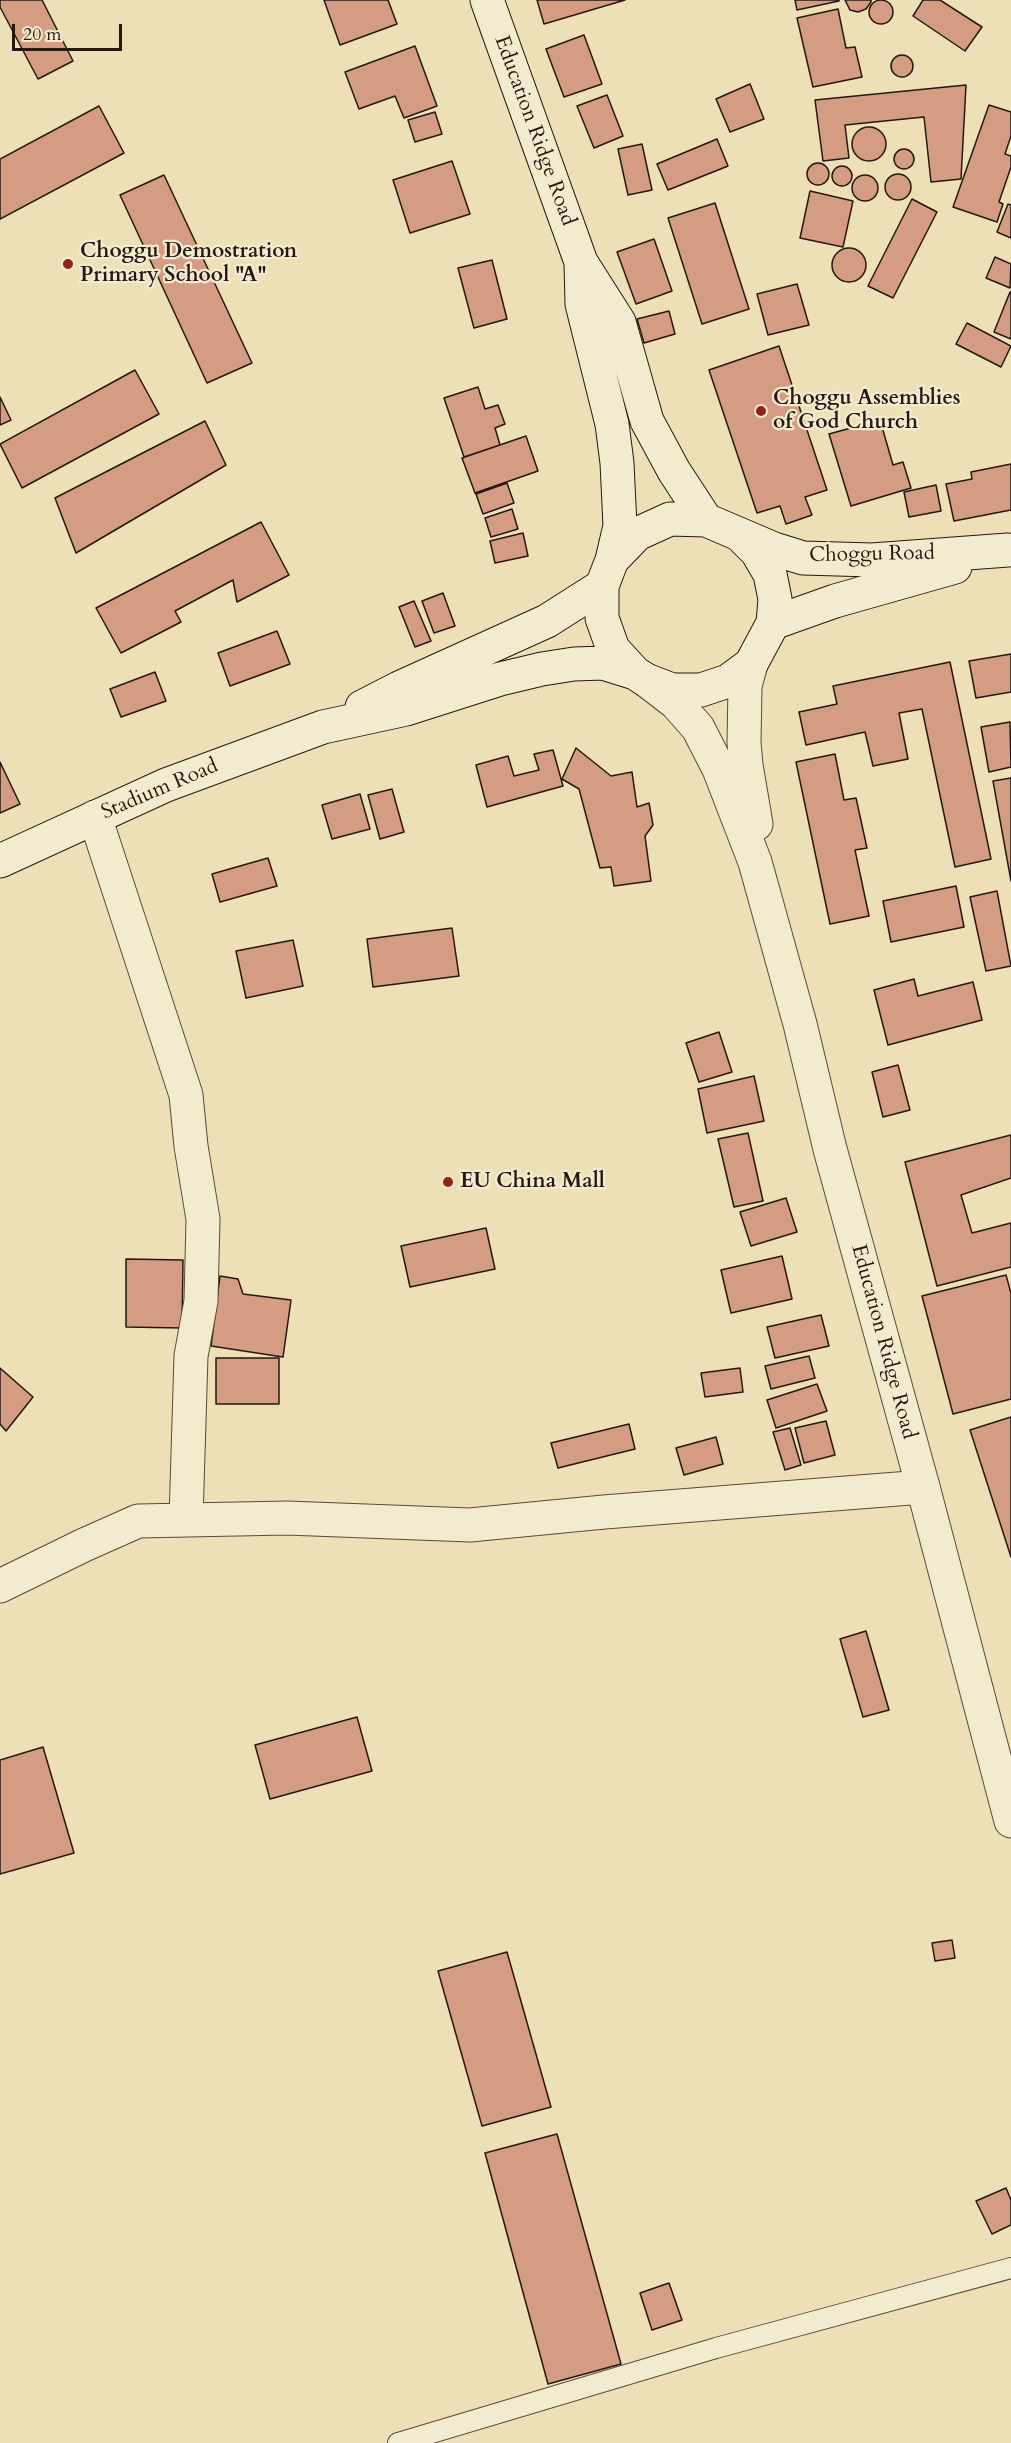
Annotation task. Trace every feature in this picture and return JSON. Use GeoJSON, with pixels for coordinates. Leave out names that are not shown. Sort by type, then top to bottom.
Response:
{"type":"FeatureCollection","features":[{"type":"Feature","properties":{"kind":"street","name":"Education Ridge Road"},"geometry":{"type":"LineString","coordinates":[[487,0],[581,262],[619,322],[647,421],[674,471],[706,520]]}},
{"type":"Feature","properties":{"kind":"street","name":"Education Ridge Road"},"geometry":{"type":"LineString","coordinates":[[581,262],[582,304],[612,424],[617,463],[620,526],[607,573]]}},
{"type":"Feature","properties":{"kind":"street"},"geometry":{"type":"LineString","coordinates":[[670,519],[706,520],[740,535],[757,552],[770,574],[775,598],[773,623],[751,664],[728,681],[701,690],[672,690],[640,676],[613,649],[602,618],[607,573],[637,534],[670,519]]}},
{"type":"Feature","properties":{"kind":"street","name":"Choggu Road"},"geometry":{"type":"LineString","coordinates":[[740,535],[803,558],[872,560],[1009,549]]}},
{"type":"Feature","properties":{"kind":"street","name":"Choggu Road"},"geometry":{"type":"LineString","coordinates":[[773,623],[835,601],[935,574],[1009,549]]}},
{"type":"Feature","properties":{"kind":"street","name":"Stadium Road"},"geometry":{"type":"LineString","coordinates":[[0,861],[166,785],[323,727],[399,687],[547,621],[607,573]]}},
{"type":"Feature","properties":{"kind":"street","name":"Stadium Road"},"geometry":{"type":"LineString","coordinates":[[323,727],[406,709],[500,680],[574,664],[603,663],[640,676]]}},
{"type":"Feature","properties":{"kind":"street","name":"Education Ridge Road"},"geometry":{"type":"LineString","coordinates":[[751,664],[745,686],[744,742],[756,827],[755,862]]}},
{"type":"Feature","properties":{"kind":"street","name":"Education Ridge Road"},"geometry":{"type":"LineString","coordinates":[[640,676],[676,703],[698,728],[719,769],[755,862],[1011,1821]]}},
{"type":"Feature","properties":{"kind":"street"},"geometry":{"type":"LineString","coordinates":[[95,817],[186,1095],[191,1146],[203,1219],[201,1301],[191,1356],[186,1519]]}},
{"type":"Feature","properties":{"kind":"street"},"geometry":{"type":"LineString","coordinates":[[0,1586],[138,1521],[287,1518],[470,1525],[923,1486]]}},
{"type":"Feature","properties":{"kind":"lane"},"geometry":{"type":"LineString","coordinates":[[398,2443],[716,2348],[1011,2268]]}},
{"type":"Feature","properties":{"kind":"building"},"geometry":{"type":"Polygon","coordinates":[[[0,0],[42,0],[73,61],[38,79],[0,7],[0,0]]]}},
{"type":"Feature","properties":{"kind":"building"},"geometry":{"type":"Polygon","coordinates":[[[324,0],[388,0],[397,24],[340,45],[324,0]]]}},
{"type":"Feature","properties":{"kind":"building"},"geometry":{"type":"Polygon","coordinates":[[[537,0],[625,0],[544,24],[537,0]]]}},
{"type":"Feature","properties":{"kind":"building"},"geometry":{"type":"Polygon","coordinates":[[[795,0],[839,0],[839,1],[797,10],[795,0]]]}},
{"type":"Feature","properties":{"kind":"building"},"geometry":{"type":"Polygon","coordinates":[[[845,0],[871,0],[871,2],[866,9],[858,12],[850,10],[845,0]]]}},
{"type":"Feature","properties":{"kind":"building"},"geometry":{"type":"Polygon","coordinates":[[[881,0],[886,1],[892,7],[892,17],[886,23],[881,24],[876,23],[870,17],[869,12],[870,7],[876,1],[881,0]]]}},
{"type":"Feature","properties":{"kind":"building"},"geometry":{"type":"Polygon","coordinates":[[[923,0],[940,0],[982,27],[965,51],[913,16],[923,0]]]}},
{"type":"Feature","properties":{"kind":"building"},"geometry":{"type":"Polygon","coordinates":[[[838,9],[846,48],[855,47],[862,77],[813,87],[797,18],[838,9]]]}},
{"type":"Feature","properties":{"kind":"building"},"geometry":{"type":"Polygon","coordinates":[[[584,35],[602,84],[564,97],[546,49],[584,35]]]}},
{"type":"Feature","properties":{"kind":"building"},"geometry":{"type":"Polygon","coordinates":[[[415,46],[437,106],[404,118],[395,96],[359,109],[345,72],[415,46]]]}},
{"type":"Feature","properties":{"kind":"building"},"geometry":{"type":"Polygon","coordinates":[[[898,55],[906,55],[913,62],[913,70],[906,77],[898,77],[891,70],[891,62],[898,55]]]}},
{"type":"Feature","properties":{"kind":"building"},"geometry":{"type":"Polygon","coordinates":[[[750,84],[764,119],[730,132],[716,99],[750,84]]]}},
{"type":"Feature","properties":{"kind":"building"},"geometry":{"type":"Polygon","coordinates":[[[966,85],[961,179],[931,182],[924,117],[845,125],[849,158],[823,161],[815,100],[966,85]]]}},
{"type":"Feature","properties":{"kind":"building"},"geometry":{"type":"Polygon","coordinates":[[[607,95],[623,136],[594,148],[577,106],[607,95]]]}},
{"type":"Feature","properties":{"kind":"building"},"geometry":{"type":"Polygon","coordinates":[[[989,105],[1011,112],[1011,136],[1005,154],[1011,156],[1011,167],[999,202],[1003,204],[997,222],[953,207],[989,105]]]}},
{"type":"Feature","properties":{"kind":"building"},"geometry":{"type":"Polygon","coordinates":[[[99,106],[124,153],[0,219],[0,159],[99,106]]]}},
{"type":"Feature","properties":{"kind":"building"},"geometry":{"type":"Polygon","coordinates":[[[435,112],[442,134],[415,142],[408,120],[435,112]]]}},
{"type":"Feature","properties":{"kind":"building"},"geometry":{"type":"Polygon","coordinates":[[[869,127],[881,132],[886,144],[881,156],[869,161],[857,156],[852,144],[857,132],[869,127]]]}},
{"type":"Feature","properties":{"kind":"building"},"geometry":{"type":"Polygon","coordinates":[[[717,139],[728,166],[668,190],[657,164],[717,139]]]}},
{"type":"Feature","properties":{"kind":"building"},"geometry":{"type":"Polygon","coordinates":[[[642,144],[652,190],[628,195],[618,149],[642,144]]]}},
{"type":"Feature","properties":{"kind":"building"},"geometry":{"type":"Polygon","coordinates":[[[904,149],[911,152],[914,159],[911,166],[904,169],[897,166],[894,159],[897,152],[904,149]]]}},
{"type":"Feature","properties":{"kind":"building"},"geometry":{"type":"Polygon","coordinates":[[[452,161],[470,214],[410,233],[393,180],[452,161]]]}},
{"type":"Feature","properties":{"kind":"building"},"geometry":{"type":"Polygon","coordinates":[[[814,163],[822,163],[829,170],[829,178],[822,185],[814,185],[807,178],[807,170],[814,163]]]}},
{"type":"Feature","properties":{"kind":"building"},"geometry":{"type":"Polygon","coordinates":[[[842,166],[849,169],[852,176],[849,183],[842,186],[835,183],[832,176],[835,169],[842,166]]]}},
{"type":"Feature","properties":{"kind":"building"},"geometry":{"type":"Polygon","coordinates":[[[898,174],[907,178],[911,187],[907,196],[898,200],[889,196],[885,187],[889,178],[898,174]]]}},
{"type":"Feature","properties":{"kind":"building"},"geometry":{"type":"Polygon","coordinates":[[[164,175],[252,363],[207,383],[120,195],[164,175]]]}},
{"type":"Feature","properties":{"kind":"building"},"geometry":{"type":"Polygon","coordinates":[[[865,175],[874,179],[878,188],[874,197],[865,201],[856,197],[852,188],[856,179],[865,175]]]}},
{"type":"Feature","properties":{"kind":"building"},"geometry":{"type":"Polygon","coordinates":[[[810,191],[853,201],[843,247],[800,238],[810,191]]]}},
{"type":"Feature","properties":{"kind":"building"},"geometry":{"type":"Polygon","coordinates":[[[912,199],[937,212],[893,298],[868,286],[912,199]]]}},
{"type":"Feature","properties":{"kind":"building"},"geometry":{"type":"Polygon","coordinates":[[[715,203],[749,309],[702,324],[668,218],[715,203]]]}},
{"type":"Feature","properties":{"kind":"building"},"geometry":{"type":"Polygon","coordinates":[[[1008,204],[1011,205],[1011,238],[997,232],[1008,204]]]}},
{"type":"Feature","properties":{"kind":"building"},"geometry":{"type":"Polygon","coordinates":[[[654,239],[672,291],[636,304],[617,252],[654,239]]]}},
{"type":"Feature","properties":{"kind":"building"},"geometry":{"type":"Polygon","coordinates":[[[849,248],[861,253],[866,265],[861,277],[849,282],[837,277],[832,265],[837,253],[849,248]]]}},
{"type":"Feature","properties":{"kind":"building"},"geometry":{"type":"Polygon","coordinates":[[[995,257],[1011,264],[1010,288],[986,278],[995,257]]]}},
{"type":"Feature","properties":{"kind":"building"},"geometry":{"type":"Polygon","coordinates":[[[492,260],[507,319],[474,328],[458,268],[492,260]]]}},
{"type":"Feature","properties":{"kind":"building"},"geometry":{"type":"Polygon","coordinates":[[[797,284],[809,325],[768,335],[757,294],[797,284]]]}},
{"type":"Feature","properties":{"kind":"building"},"geometry":{"type":"Polygon","coordinates":[[[1011,292],[1011,339],[994,332],[1011,292]]]}},
{"type":"Feature","properties":{"kind":"building"},"geometry":{"type":"Polygon","coordinates":[[[669,311],[675,334],[644,343],[637,319],[669,311]]]}},
{"type":"Feature","properties":{"kind":"building"},"geometry":{"type":"Polygon","coordinates":[[[967,323],[1011,346],[1001,367],[956,344],[967,323]]]}},
{"type":"Feature","properties":{"kind":"building"},"geometry":{"type":"Polygon","coordinates":[[[779,346],[827,490],[805,497],[812,515],[786,524],[780,506],[757,513],[709,370],[779,346]]]}},
{"type":"Feature","properties":{"kind":"building"},"geometry":{"type":"Polygon","coordinates":[[[135,370],[159,414],[22,488],[0,444],[135,370]]]}},
{"type":"Feature","properties":{"kind":"building"},"geometry":{"type":"Polygon","coordinates":[[[478,387],[485,409],[498,405],[505,424],[495,428],[500,445],[464,457],[444,398],[478,387]]]}},
{"type":"Feature","properties":{"kind":"building"},"geometry":{"type":"Polygon","coordinates":[[[0,397],[11,420],[0,425],[0,397]]]}},
{"type":"Feature","properties":{"kind":"building"},"geometry":{"type":"Polygon","coordinates":[[[880,420],[893,465],[903,462],[911,488],[851,506],[829,434],[880,420]]]}},
{"type":"Feature","properties":{"kind":"building"},"geometry":{"type":"Polygon","coordinates":[[[205,421],[226,465],[76,553],[55,498],[205,421]]]}},
{"type":"Feature","properties":{"kind":"building"},"geometry":{"type":"Polygon","coordinates":[[[526,436],[538,471],[475,493],[462,458],[526,436]]]}},
{"type":"Feature","properties":{"kind":"building"},"geometry":{"type":"Polygon","coordinates":[[[1011,464],[1011,510],[954,521],[946,484],[972,479],[971,472],[1011,464]]]}},
{"type":"Feature","properties":{"kind":"building"},"geometry":{"type":"Polygon","coordinates":[[[507,483],[514,503],[483,514],[476,494],[507,483]]]}},
{"type":"Feature","properties":{"kind":"building"},"geometry":{"type":"Polygon","coordinates":[[[936,485],[941,511],[909,517],[904,492],[936,485]]]}},
{"type":"Feature","properties":{"kind":"building"},"geometry":{"type":"Polygon","coordinates":[[[512,509],[518,529],[491,537],[485,518],[512,509]]]}},
{"type":"Feature","properties":{"kind":"building"},"geometry":{"type":"Polygon","coordinates":[[[261,522],[289,575],[237,602],[233,580],[175,611],[181,622],[121,653],[96,608],[261,522]]]}},
{"type":"Feature","properties":{"kind":"building"},"geometry":{"type":"Polygon","coordinates":[[[523,533],[528,556],[495,563],[490,541],[523,533]]]}},
{"type":"Feature","properties":{"kind":"building"},"geometry":{"type":"Polygon","coordinates":[[[443,593],[455,626],[434,633],[422,601],[443,593]]]}},
{"type":"Feature","properties":{"kind":"building"},"geometry":{"type":"Polygon","coordinates":[[[414,601],[431,641],[415,647],[399,607],[414,601]]]}},
{"type":"Feature","properties":{"kind":"building"},"geometry":{"type":"Polygon","coordinates":[[[277,631],[290,664],[230,686],[218,653],[277,631]]]}},
{"type":"Feature","properties":{"kind":"building"},"geometry":{"type":"Polygon","coordinates":[[[1011,654],[1011,692],[976,698],[969,661],[1011,654]]]}},
{"type":"Feature","properties":{"kind":"building"},"geometry":{"type":"Polygon","coordinates":[[[950,662],[991,859],[955,867],[922,709],[899,713],[908,759],[873,766],[865,732],[806,745],[799,712],[837,704],[833,686],[950,662]]]}},
{"type":"Feature","properties":{"kind":"building"},"geometry":{"type":"Polygon","coordinates":[[[155,672],[166,701],[121,717],[110,689],[155,672]]]}},
{"type":"Feature","properties":{"kind":"building"},"geometry":{"type":"Polygon","coordinates":[[[1010,722],[1011,767],[989,772],[981,727],[1010,722]]]}},
{"type":"Feature","properties":{"kind":"building"},"geometry":{"type":"Polygon","coordinates":[[[576,748],[611,776],[632,772],[637,807],[649,803],[653,825],[645,836],[651,881],[614,886],[611,867],[600,868],[579,789],[562,779],[576,748]]]}},
{"type":"Feature","properties":{"kind":"building"},"geometry":{"type":"Polygon","coordinates":[[[553,750],[563,786],[487,807],[476,765],[508,756],[514,776],[539,770],[534,754],[553,750]]]}},
{"type":"Feature","properties":{"kind":"building"},"geometry":{"type":"Polygon","coordinates":[[[835,754],[844,800],[856,798],[867,848],[855,850],[869,916],[830,924],[796,762],[835,754]]]}},
{"type":"Feature","properties":{"kind":"building"},"geometry":{"type":"Polygon","coordinates":[[[0,762],[20,804],[0,813],[0,762]]]}},
{"type":"Feature","properties":{"kind":"building"},"geometry":{"type":"Polygon","coordinates":[[[1011,778],[1011,881],[993,781],[1011,778]]]}},
{"type":"Feature","properties":{"kind":"building"},"geometry":{"type":"Polygon","coordinates":[[[392,789],[404,832],[380,839],[368,795],[392,789]]]}},
{"type":"Feature","properties":{"kind":"building"},"geometry":{"type":"Polygon","coordinates":[[[360,794],[370,829],[332,839],[322,805],[360,794]]]}},
{"type":"Feature","properties":{"kind":"building"},"geometry":{"type":"Polygon","coordinates":[[[268,858],[277,886],[220,902],[212,874],[268,858]]]}},
{"type":"Feature","properties":{"kind":"building"},"geometry":{"type":"Polygon","coordinates":[[[956,886],[964,927],[891,942],[883,901],[956,886]]]}},
{"type":"Feature","properties":{"kind":"building"},"geometry":{"type":"Polygon","coordinates":[[[997,891],[1011,966],[986,971],[970,897],[997,891]]]}},
{"type":"Feature","properties":{"kind":"building"},"geometry":{"type":"Polygon","coordinates":[[[452,928],[459,976],[373,987],[367,939],[452,928]]]}},
{"type":"Feature","properties":{"kind":"building"},"geometry":{"type":"Polygon","coordinates":[[[293,940],[303,986],[246,998],[236,951],[293,940]]]}},
{"type":"Feature","properties":{"kind":"building"},"geometry":{"type":"Polygon","coordinates":[[[914,979],[918,996],[973,982],[982,1020],[888,1045],[874,990],[914,979]]]}},
{"type":"Feature","properties":{"kind":"building"},"geometry":{"type":"Polygon","coordinates":[[[719,1032],[732,1072],[699,1082],[686,1043],[719,1032]]]}},
{"type":"Feature","properties":{"kind":"building"},"geometry":{"type":"Polygon","coordinates":[[[898,1065],[910,1110],[883,1117],[872,1072],[898,1065]]]}},
{"type":"Feature","properties":{"kind":"building"},"geometry":{"type":"Polygon","coordinates":[[[754,1076],[764,1121],[707,1133],[698,1089],[754,1076]]]}},
{"type":"Feature","properties":{"kind":"building"},"geometry":{"type":"Polygon","coordinates":[[[748,1133],[763,1201],[734,1207],[718,1139],[748,1133]]]}},
{"type":"Feature","properties":{"kind":"building"},"geometry":{"type":"Polygon","coordinates":[[[1011,1135],[1011,1178],[961,1195],[972,1233],[1011,1223],[1011,1267],[937,1286],[905,1162],[1011,1135]]]}},
{"type":"Feature","properties":{"kind":"building"},"geometry":{"type":"Polygon","coordinates":[[[786,1198],[797,1232],[751,1246],[740,1212],[786,1198]]]}},
{"type":"Feature","properties":{"kind":"building"},"geometry":{"type":"Polygon","coordinates":[[[486,1228],[495,1269],[410,1287],[401,1246],[486,1228]]]}},
{"type":"Feature","properties":{"kind":"building"},"geometry":{"type":"Polygon","coordinates":[[[782,1256],[792,1299],[731,1313],[721,1270],[782,1256]]]}},
{"type":"Feature","properties":{"kind":"building"},"geometry":{"type":"Polygon","coordinates":[[[126,1259],[183,1260],[182,1328],[126,1327],[126,1259]]]}},
{"type":"Feature","properties":{"kind":"building"},"geometry":{"type":"Polygon","coordinates":[[[1006,1275],[1011,1293],[1011,1399],[953,1414],[922,1296],[1006,1275]]]}},
{"type":"Feature","properties":{"kind":"building"},"geometry":{"type":"Polygon","coordinates":[[[220,1276],[238,1279],[243,1294],[291,1300],[283,1357],[211,1346],[220,1276]]]}},
{"type":"Feature","properties":{"kind":"building"},"geometry":{"type":"Polygon","coordinates":[[[821,1315],[829,1346],[775,1358],[767,1327],[821,1315]]]}},
{"type":"Feature","properties":{"kind":"building"},"geometry":{"type":"Polygon","coordinates":[[[809,1356],[815,1378],[771,1389],[765,1366],[809,1356]]]}},
{"type":"Feature","properties":{"kind":"building"},"geometry":{"type":"Polygon","coordinates":[[[216,1358],[279,1358],[279,1404],[216,1404],[216,1358]]]}},
{"type":"Feature","properties":{"kind":"building"},"geometry":{"type":"Polygon","coordinates":[[[0,1368],[33,1397],[6,1431],[0,1424],[0,1368]]]}},
{"type":"Feature","properties":{"kind":"building"},"geometry":{"type":"Polygon","coordinates":[[[740,1368],[743,1392],[705,1397],[701,1373],[740,1368]]]}},
{"type":"Feature","properties":{"kind":"building"},"geometry":{"type":"Polygon","coordinates":[[[817,1384],[827,1411],[776,1428],[767,1400],[817,1384]]]}},
{"type":"Feature","properties":{"kind":"building"},"geometry":{"type":"Polygon","coordinates":[[[1011,1417],[1011,1557],[970,1430],[1011,1417]]]}},
{"type":"Feature","properties":{"kind":"building"},"geometry":{"type":"Polygon","coordinates":[[[826,1421],[835,1455],[804,1463],[795,1428],[826,1421]]]}},
{"type":"Feature","properties":{"kind":"building"},"geometry":{"type":"Polygon","coordinates":[[[629,1424],[635,1449],[558,1468],[551,1443],[629,1424]]]}},
{"type":"Feature","properties":{"kind":"building"},"geometry":{"type":"Polygon","coordinates":[[[790,1428],[801,1465],[785,1470],[773,1432],[790,1428]]]}},
{"type":"Feature","properties":{"kind":"building"},"geometry":{"type":"Polygon","coordinates":[[[716,1437],[723,1464],[684,1475],[676,1448],[716,1437]]]}},
{"type":"Feature","properties":{"kind":"building"},"geometry":{"type":"Polygon","coordinates":[[[866,1631],[889,1710],[863,1717],[840,1639],[866,1631]]]}},
{"type":"Feature","properties":{"kind":"building"},"geometry":{"type":"Polygon","coordinates":[[[357,1717],[372,1771],[270,1799],[255,1745],[357,1717]]]}},
{"type":"Feature","properties":{"kind":"building"},"geometry":{"type":"Polygon","coordinates":[[[43,1747],[74,1853],[0,1874],[0,1760],[43,1747]]]}},
{"type":"Feature","properties":{"kind":"building"},"geometry":{"type":"Polygon","coordinates":[[[952,1940],[955,1958],[935,1961],[932,1943],[952,1940]]]}},
{"type":"Feature","properties":{"kind":"building"},"geometry":{"type":"Polygon","coordinates":[[[507,1952],[551,2107],[482,2126],[438,1971],[507,1952]]]}},
{"type":"Feature","properties":{"kind":"building"},"geometry":{"type":"Polygon","coordinates":[[[557,2134],[621,2364],[548,2384],[485,2153],[557,2134]]]}},
{"type":"Feature","properties":{"kind":"building"},"geometry":{"type":"Polygon","coordinates":[[[1006,2188],[1011,2200],[1011,2225],[992,2234],[976,2201],[1006,2188]]]}},
{"type":"Feature","properties":{"kind":"building"},"geometry":{"type":"Polygon","coordinates":[[[669,2283],[682,2320],[652,2330],[640,2293],[669,2283]]]}},
{"type":"Feature","properties":{"kind":"place","name":"Choggu Demostration Primary School \"A\""},"geometry":{"type":"Point","coordinates":[68,264]}},
{"type":"Feature","properties":{"kind":"place","name":"Choggu Assemblies of God Church"},"geometry":{"type":"Point","coordinates":[761,411]}},
{"type":"Feature","properties":{"kind":"place","name":"EU China Mall"},"geometry":{"type":"Point","coordinates":[448,1182]}}]}
